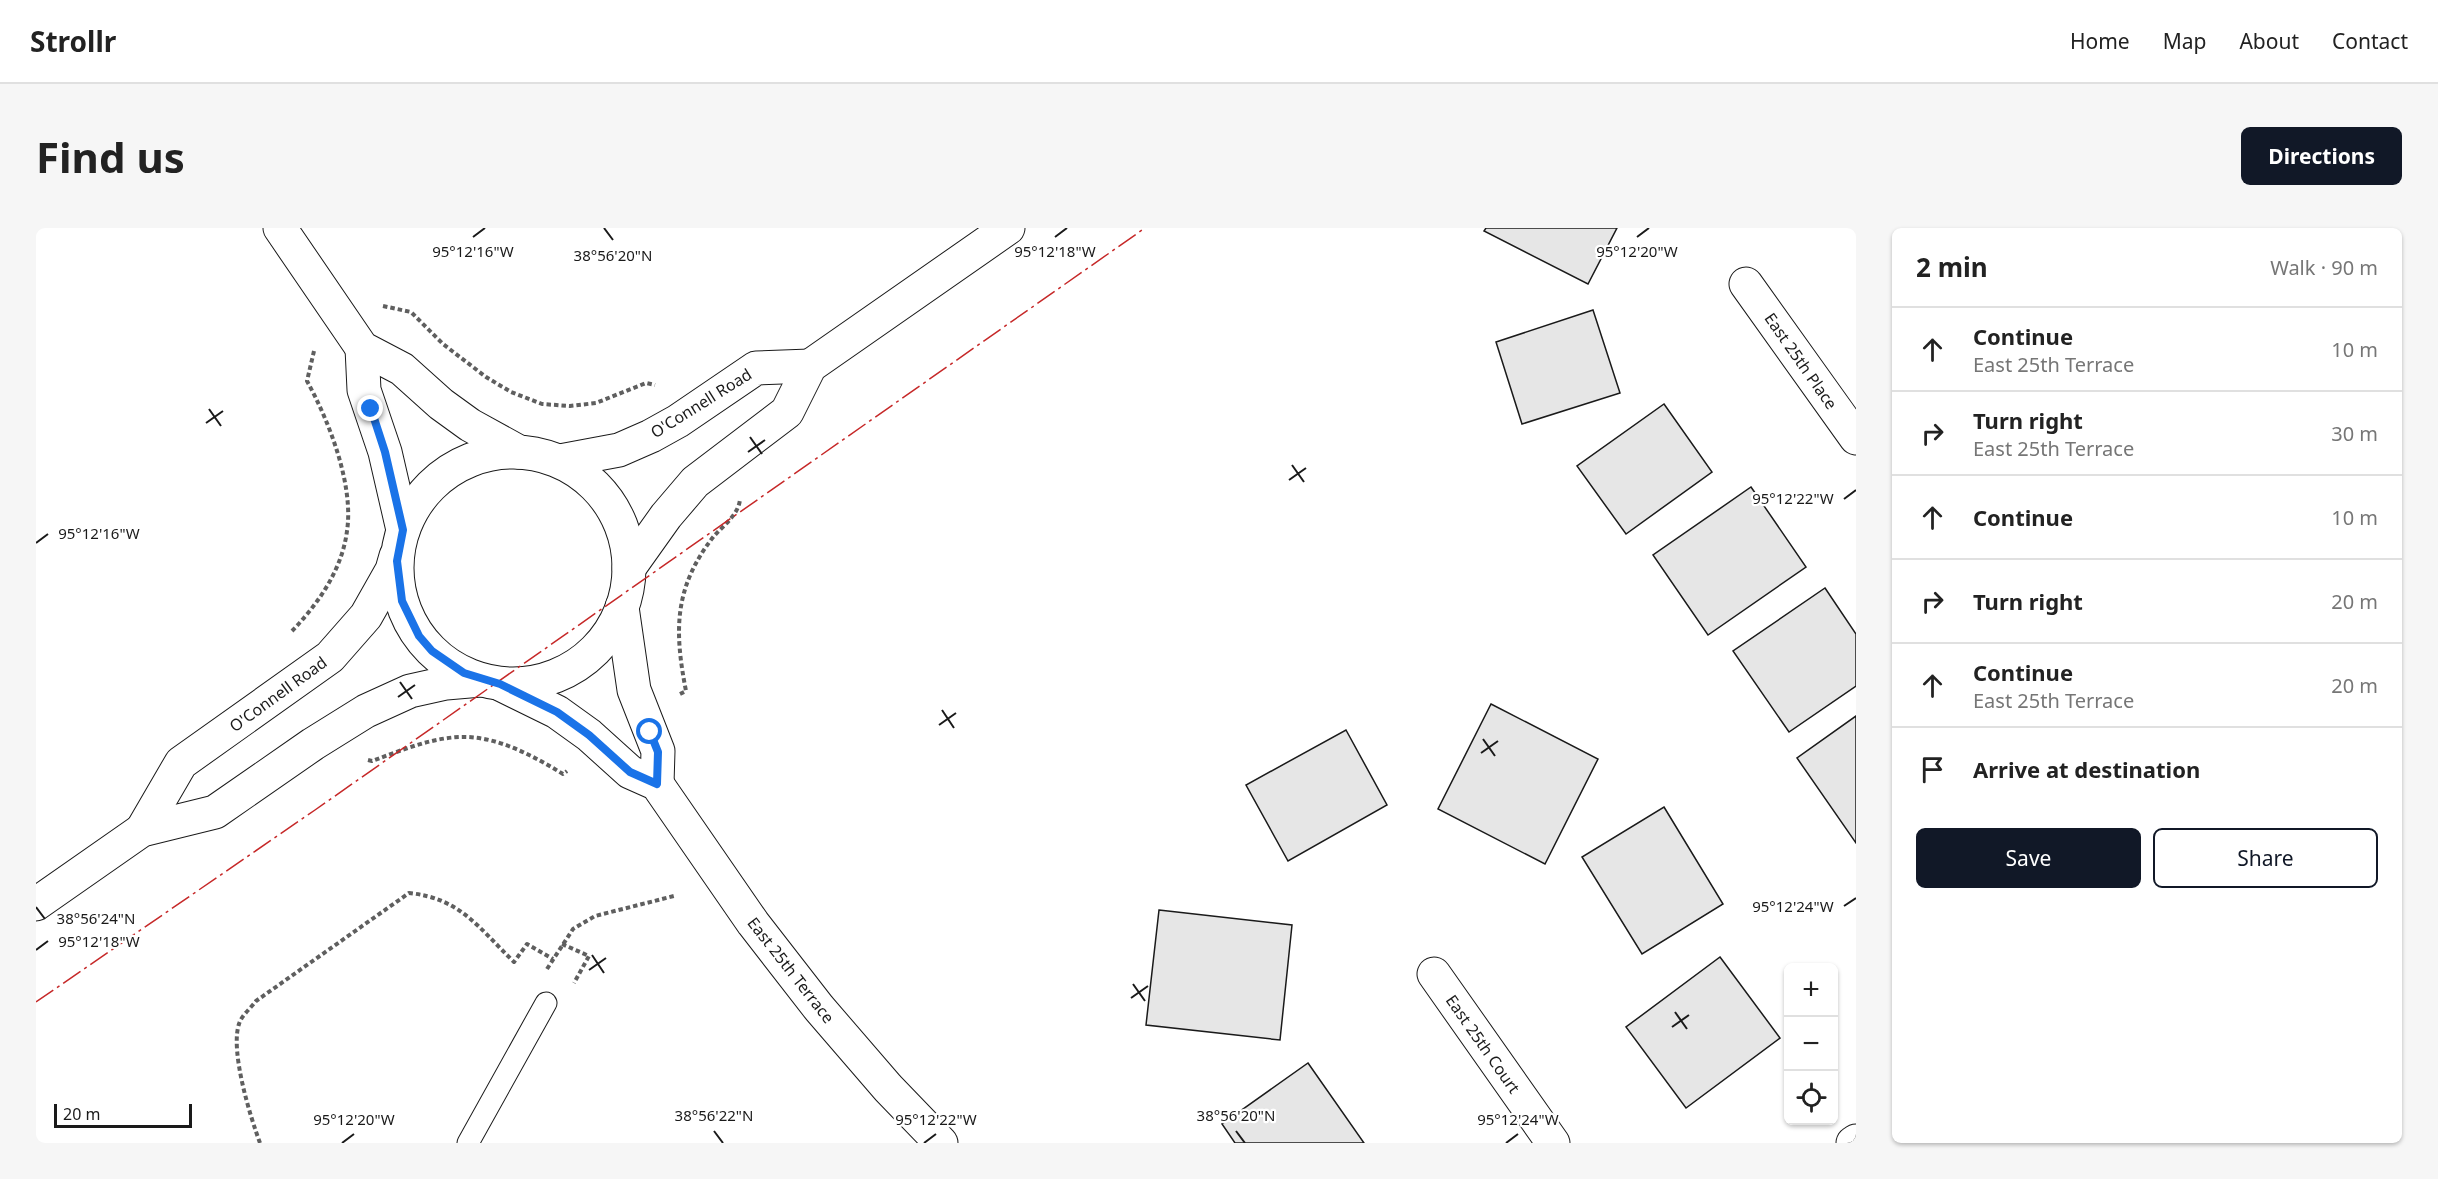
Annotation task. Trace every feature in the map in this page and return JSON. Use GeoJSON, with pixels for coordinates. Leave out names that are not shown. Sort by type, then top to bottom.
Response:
{"type":"FeatureCollection","features":[{"type":"Feature","properties":{"kind":"street"},"geometry":{"type":"LineString","coordinates":[[280,228],[362,348],[402,369],[441,404],[471,425],[519,452],[560,461],[588,480],[610,505],[624,535],[629,568],[622,607],[634,690],[658,752],[657,784],[630,772],[589,735],[557,712],[491,682],[464,673],[448,663],[419,636],[402,601],[398,581],[401,538],[385,452],[364,390],[362,348]]}},
{"type":"Feature","properties":{"kind":"street"},"geometry":{"type":"LineString","coordinates":[[629,568],[666,516],[695,482],[787,412],[810,366],[1008,228]]}},
{"type":"Feature","properties":{"kind":"street","name":"East 25th Place"},"geometry":{"type":"LineString","coordinates":[[1746,284],[1856,438]]}},
{"type":"Feature","properties":{"kind":"street","name":"O'Connell Road"},"geometry":{"type":"LineString","coordinates":[[560,461],[619,450],[651,436],[678,421],[756,368],[810,366]]}},
{"type":"Feature","properties":{"kind":"street","name":"O'Connell Road"},"geometry":{"type":"LineString","coordinates":[[142,830],[181,763],[330,657],[366,616],[392,570],[401,538],[421,497],[448,471],[482,456],[519,452]]}},
{"type":"Feature","properties":{"kind":"street","name":"O'Connell Road"},"geometry":{"type":"LineString","coordinates":[[36,904],[142,830],[216,812],[312,744],[366,711],[411,691],[446,683],[541,681],[562,673],[582,662],[599,646],[612,628],[622,607]]}},
{"type":"Feature","properties":{"kind":"street","name":"East 25th Terrace"},"geometry":{"type":"LineString","coordinates":[[657,784],[753,923],[819,1008],[888,1088],[941,1143]]}},
{"type":"Feature","properties":{"kind":"street","name":"East 25th Court"},"geometry":{"type":"LineString","coordinates":[[1434,974],[1553,1143]]}},
{"type":"Feature","properties":{"kind":"lane"},"geometry":{"type":"LineString","coordinates":[[468,1143],[546,1003]]}},
{"type":"Feature","properties":{"kind":"path"},"geometry":{"type":"LineString","coordinates":[[411,312],[443,344],[486,377],[511,393],[542,404],[570,406],[596,403],[646,383]]}},
{"type":"Feature","properties":{"kind":"path"},"geometry":{"type":"LineString","coordinates":[[286,637],[303,619],[330,581],[340,560],[347,531],[347,504],[343,477],[319,403],[307,381]]}},
{"type":"Feature","properties":{"kind":"path"},"geometry":{"type":"LineString","coordinates":[[686,691],[680,661],[678,630],[680,601],[687,579],[698,558],[740,505]]}},
{"type":"Feature","properties":{"kind":"path"},"geometry":{"type":"LineString","coordinates":[[372,761],[420,744],[468,737],[514,749],[540,760],[563,774]]}},
{"type":"Feature","properties":{"kind":"path"},"geometry":{"type":"LineString","coordinates":[[260,1143],[253,1125],[237,1054],[239,1023],[256,1001],[409,894],[431,896],[459,909],[514,962],[527,944],[553,959]]}},
{"type":"Feature","properties":{"kind":"path"},"geometry":{"type":"LineString","coordinates":[[542,975],[573,929],[595,916],[674,896]]}},
{"type":"Feature","properties":{"kind":"path"},"geometry":{"type":"LineString","coordinates":[[562,944],[589,957],[570,990]]}},
{"type":"Feature","properties":{"kind":"building"},"geometry":{"type":"Polygon","coordinates":[[[1486,228],[1617,228],[1588,284],[1484,231],[1486,228]]]}},
{"type":"Feature","properties":{"kind":"building"},"geometry":{"type":"Polygon","coordinates":[[[1593,310],[1620,393],[1522,424],[1496,342],[1593,310]]]}},
{"type":"Feature","properties":{"kind":"building"},"geometry":{"type":"Polygon","coordinates":[[[1664,404],[1712,472],[1626,534],[1577,466],[1664,404]]]}},
{"type":"Feature","properties":{"kind":"building"},"geometry":{"type":"Polygon","coordinates":[[[1751,487],[1806,567],[1708,635],[1653,555],[1751,487]]]}},
{"type":"Feature","properties":{"kind":"building"},"geometry":{"type":"Polygon","coordinates":[[[1825,588],[1856,634],[1856,686],[1789,732],[1733,651],[1825,588]]]}},
{"type":"Feature","properties":{"kind":"building"},"geometry":{"type":"Polygon","coordinates":[[[1491,704],[1598,759],[1545,864],[1438,809],[1491,704]]]}},
{"type":"Feature","properties":{"kind":"building"},"geometry":{"type":"Polygon","coordinates":[[[1856,716],[1856,843],[1797,758],[1856,716]]]}},
{"type":"Feature","properties":{"kind":"building"},"geometry":{"type":"Polygon","coordinates":[[[1346,730],[1387,805],[1288,861],[1246,785],[1346,730]]]}},
{"type":"Feature","properties":{"kind":"building"},"geometry":{"type":"Polygon","coordinates":[[[1664,807],[1723,904],[1642,954],[1582,857],[1664,807]]]}},
{"type":"Feature","properties":{"kind":"building"},"geometry":{"type":"Polygon","coordinates":[[[1159,910],[1292,925],[1280,1040],[1146,1025],[1159,910]]]}},
{"type":"Feature","properties":{"kind":"building"},"geometry":{"type":"Polygon","coordinates":[[[1720,957],[1780,1038],[1686,1108],[1626,1027],[1720,957]]]}},
{"type":"Feature","properties":{"kind":"building"},"geometry":{"type":"Polygon","coordinates":[[[1308,1063],[1364,1143],[1235,1143],[1222,1124],[1308,1063]]]}},
{"type":"Feature","properties":{"kind":"power"},"geometry":{"type":"LineString","coordinates":[[36,1002],[315,810],[1145,228]]}},
{"type":"Feature","properties":{"kind":"route"},"geometry":{"type":"LineString","coordinates":[[371,409],[392,478],[403,530],[397,561],[402,601],[419,636],[432,651],[464,673],[500,684],[557,712],[589,735],[630,772],[657,784],[658,752],[650,732]]}}]}
